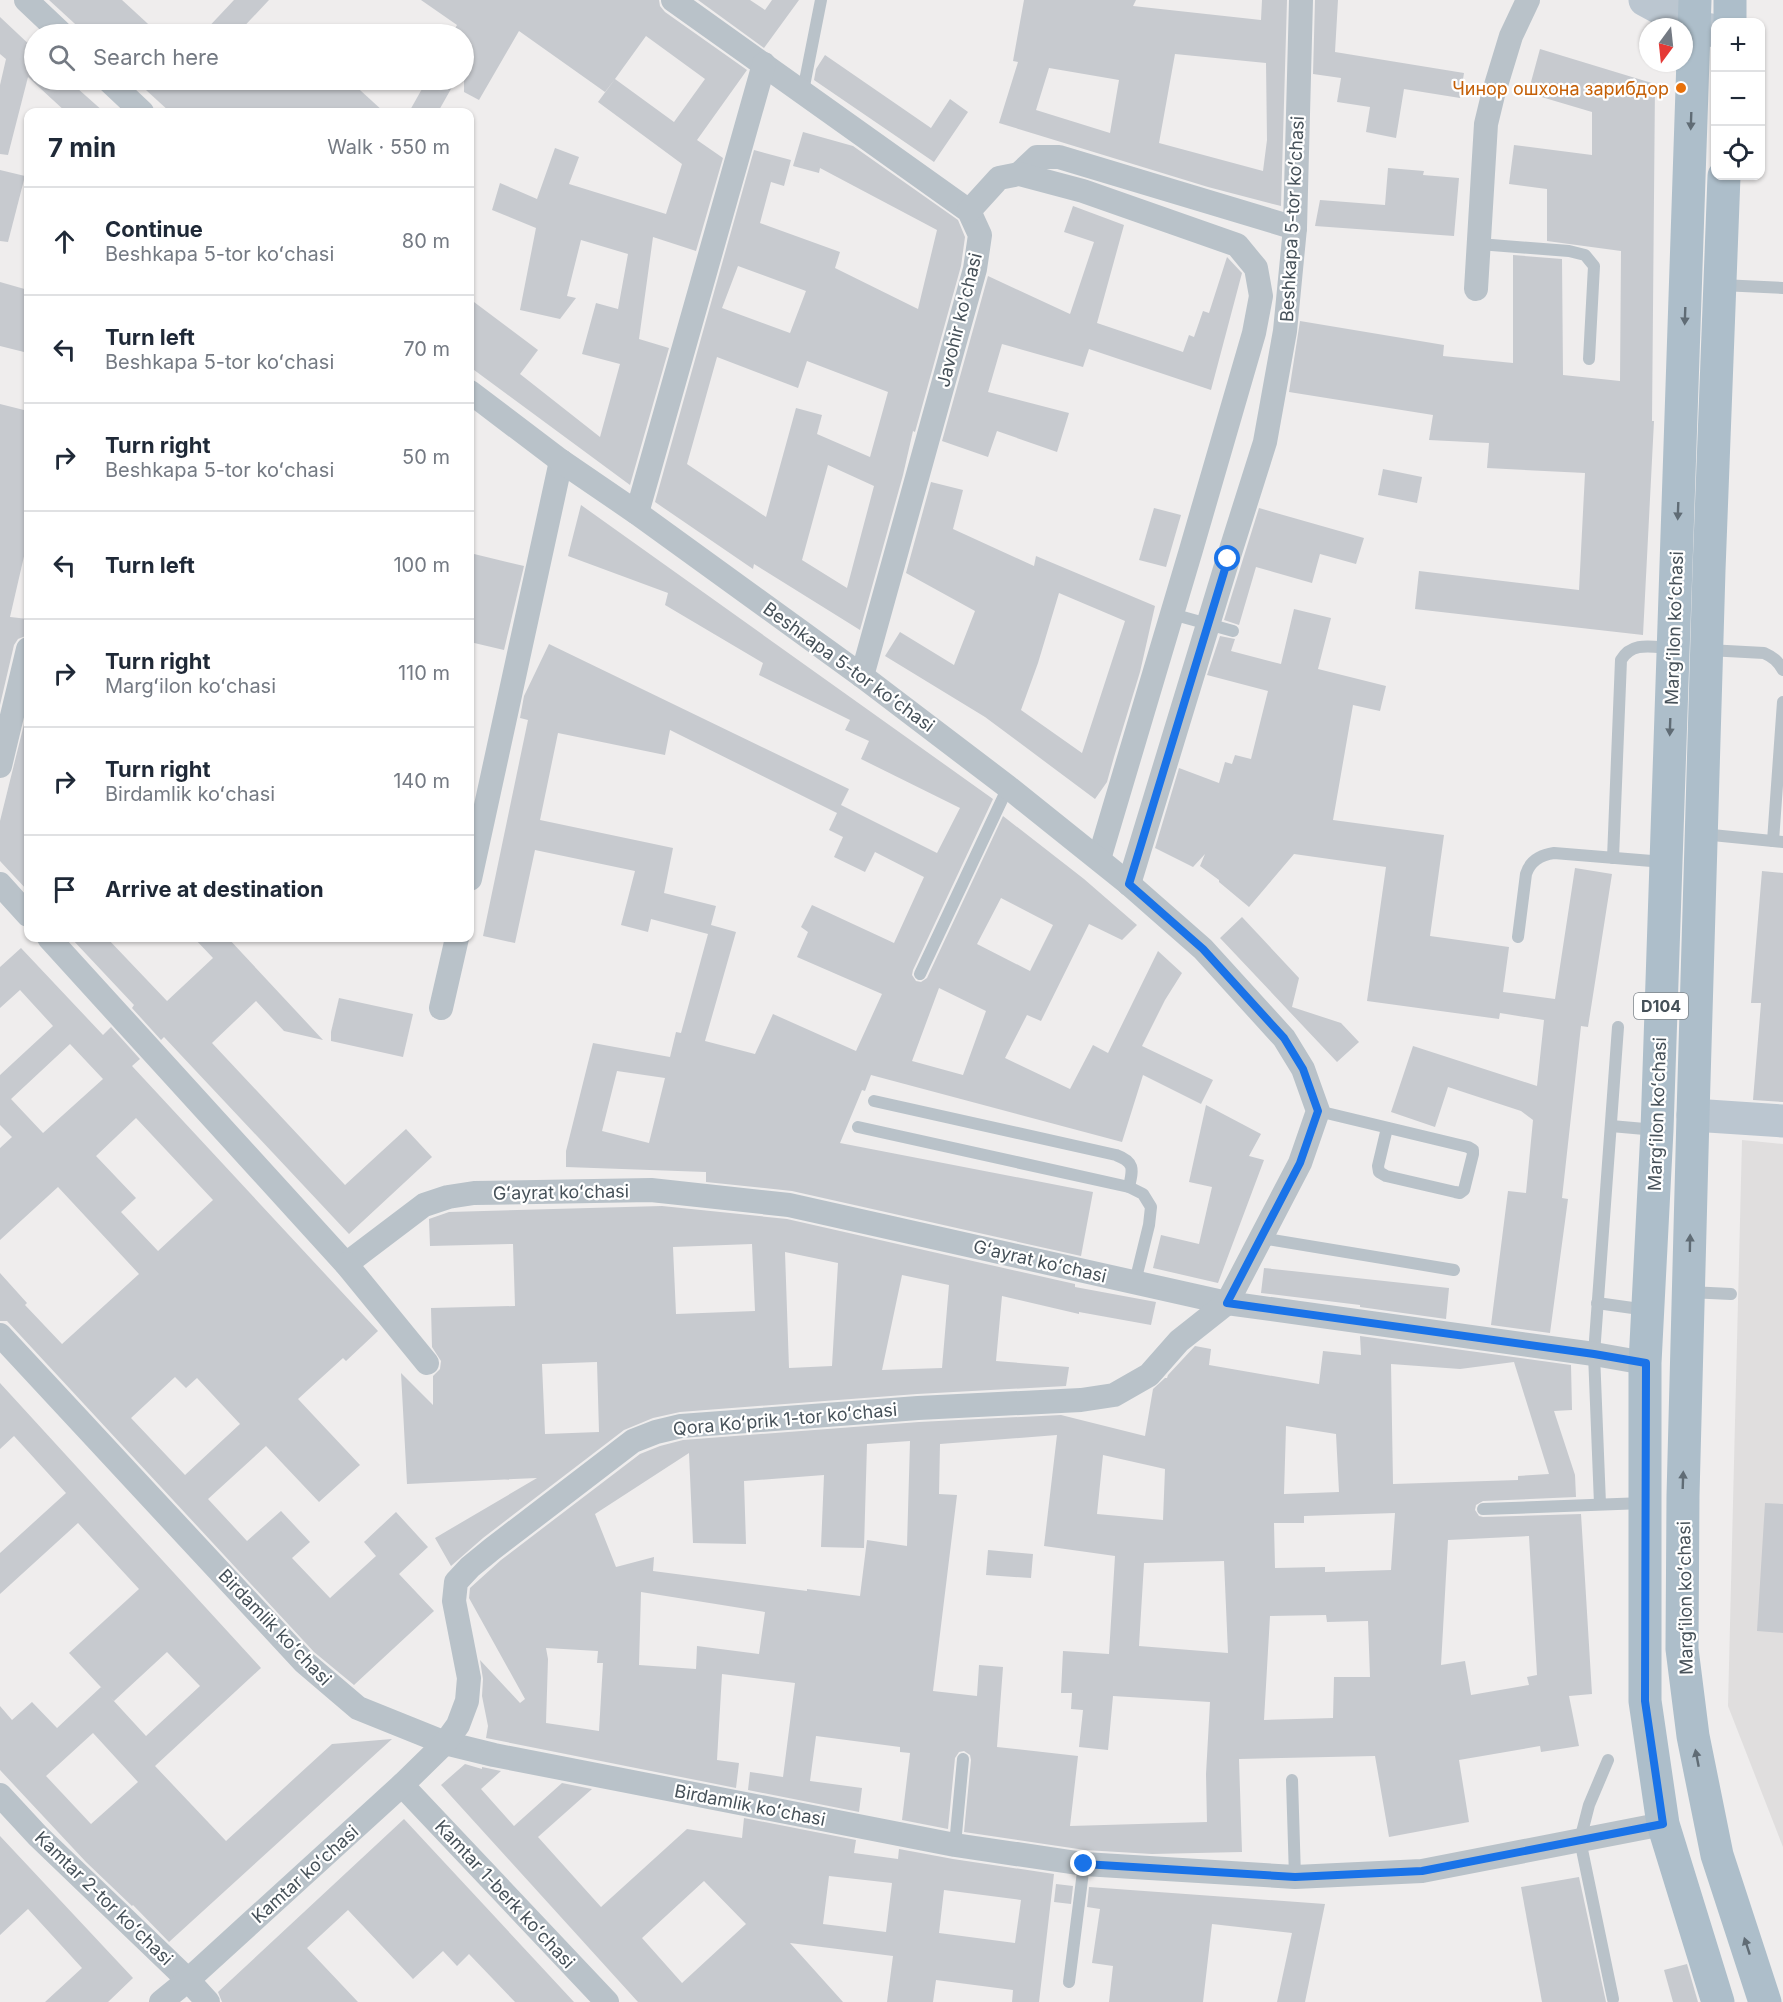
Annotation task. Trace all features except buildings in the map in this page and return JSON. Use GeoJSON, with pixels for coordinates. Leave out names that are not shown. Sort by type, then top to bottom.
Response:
{"type":"FeatureCollection","features":[{"type":"Feature","properties":{"kind":"main road"},"geometry":{"type":"LineString","coordinates":[[1730,0],[1730,18]]}},
{"type":"Feature","properties":{"kind":"main road","name":"Margʻilon koʻchasi"},"geometry":{"type":"LineString","coordinates":[[1702,19],[1673,648],[1657,1130],[1646,1363],[1645,1701],[1663,1824],[1718,2002]]}},
{"type":"Feature","properties":{"kind":"main road","name":"Margʻilon koʻchasi"},"geometry":{"type":"LineString","coordinates":[[1724,180],[1701,834],[1683,1496],[1682,1649],[1693,1736],[1717,1855],[1765,2002]]}},
{"type":"Feature","properties":{"kind":"street"},"geometry":{"type":"LineString","coordinates":[[27,0],[52,24]]}},
{"type":"Feature","properties":{"kind":"street"},"geometry":{"type":"LineString","coordinates":[[672,0],[969,211],[999,178],[1019,174],[1083,191],[1238,245],[1256,268],[1261,296],[1254,333],[1099,859]]}},
{"type":"Feature","properties":{"kind":"street","name":"Beshkapa 5-tor koʻchasi"},"geometry":{"type":"LineString","coordinates":[[1129,884],[1265,442],[1285,331],[1295,228],[1301,0]]}},
{"type":"Feature","properties":{"kind":"street"},"geometry":{"type":"LineString","coordinates":[[1476,289],[1486,124],[1511,36],[1528,0]]}},
{"type":"Feature","properties":{"kind":"street"},"geometry":{"type":"LineString","coordinates":[[1646,0],[1702,19]]}},
{"type":"Feature","properties":{"kind":"street"},"geometry":{"type":"LineString","coordinates":[[637,513],[764,64]]}},
{"type":"Feature","properties":{"kind":"street"},"geometry":{"type":"LineString","coordinates":[[119,90],[138,108]]}},
{"type":"Feature","properties":{"kind":"street"},"geometry":{"type":"LineString","coordinates":[[1019,174],[1037,157],[1059,157],[1295,228]]}},
{"type":"Feature","properties":{"kind":"street","name":"Javohir ko'chasi"},"geometry":{"type":"LineString","coordinates":[[862,676],[975,269],[980,235],[969,211]]}},
{"type":"Feature","properties":{"kind":"street","name":"Beshkapa 5-tor koʻchasi"},"geometry":{"type":"LineString","coordinates":[[474,395],[561,461],[637,513],[862,676],[1008,787],[1129,884],[1203,949],[1284,1038],[1303,1069],[1318,1111]]}},
{"type":"Feature","properties":{"kind":"street"},"geometry":{"type":"LineString","coordinates":[[474,861],[561,461]]}},
{"type":"Feature","properties":{"kind":"street"},"geometry":{"type":"LineString","coordinates":[[0,766],[24,666]]}},
{"type":"Feature","properties":{"kind":"street"},"geometry":{"type":"LineString","coordinates":[[0,884],[24,911]]}},
{"type":"Feature","properties":{"kind":"street"},"geometry":{"type":"LineString","coordinates":[[53,942],[346,1264],[427,1363]]}},
{"type":"Feature","properties":{"kind":"street"},"geometry":{"type":"LineString","coordinates":[[441,1008],[456,942]]}},
{"type":"Feature","properties":{"kind":"street"},"geometry":{"type":"LineString","coordinates":[[1227,1303],[1300,1163],[1318,1111]]}},
{"type":"Feature","properties":{"kind":"street"},"geometry":{"type":"LineString","coordinates":[[1693,1115],[1783,1121]]}},
{"type":"Feature","properties":{"kind":"street","name":"Gʻayrat koʻchasi"},"geometry":{"type":"LineString","coordinates":[[346,1264],[424,1205],[448,1197],[474,1193],[651,1190],[789,1205],[1227,1303],[1646,1363]]}},
{"type":"Feature","properties":{"kind":"street","name":"Qora Koʻprik 1-tor koʻchasi"},"geometry":{"type":"LineString","coordinates":[[445,1743],[458,1725],[467,1701],[469,1678],[454,1601],[456,1582],[470,1567],[633,1441],[681,1426],[918,1408],[1081,1400],[1114,1395],[1149,1375],[1179,1341],[1227,1303]]}},
{"type":"Feature","properties":{"kind":"street","name":"Birdamlik koʻchasi"},"geometry":{"type":"LineString","coordinates":[[0,1335],[304,1662],[358,1708],[445,1743],[494,1755],[955,1845],[1084,1864],[1295,1877],[1422,1871],[1663,1824]]}},
{"type":"Feature","properties":{"kind":"street","name":"Kamtar koʻchasi"},"geometry":{"type":"LineString","coordinates":[[161,2002],[402,1785],[445,1743]]}},
{"type":"Feature","properties":{"kind":"street","name":"Kamtar 1-berk koʻchasi"},"geometry":{"type":"LineString","coordinates":[[402,1785],[607,2002]]}},
{"type":"Feature","properties":{"kind":"street","name":"Kamtar 2-tor koʻchasi"},"geometry":{"type":"LineString","coordinates":[[0,1795],[38,1836],[208,2002]]}},
{"type":"Feature","properties":{"kind":"lane"},"geometry":{"type":"LineString","coordinates":[[803,91],[821,0]]}},
{"type":"Feature","properties":{"kind":"lane"},"geometry":{"type":"LineString","coordinates":[[1479,244],[1569,251],[1585,255],[1594,266],[1589,359]]}},
{"type":"Feature","properties":{"kind":"lane"},"geometry":{"type":"LineString","coordinates":[[1720,285],[1783,288]]}},
{"type":"Feature","properties":{"kind":"lane"},"geometry":{"type":"LineString","coordinates":[[1172,614],[1233,631]]}},
{"type":"Feature","properties":{"kind":"lane"},"geometry":{"type":"LineString","coordinates":[[1613,858],[1621,660],[1626,651],[1639,646],[1673,648]]}},
{"type":"Feature","properties":{"kind":"lane"},"geometry":{"type":"LineString","coordinates":[[1707,650],[1764,653],[1772,656],[1783,670]]}},
{"type":"Feature","properties":{"kind":"lane"},"geometry":{"type":"LineString","coordinates":[[1701,834],[1778,842],[1783,702]]}},
{"type":"Feature","properties":{"kind":"lane"},"geometry":{"type":"LineString","coordinates":[[920,974],[1008,787]]}},
{"type":"Feature","properties":{"kind":"lane"},"geometry":{"type":"LineString","coordinates":[[1518,937],[1523,886],[1529,865],[1544,855],[1665,862]]}},
{"type":"Feature","properties":{"kind":"lane"},"geometry":{"type":"LineString","coordinates":[[1600,1504],[1594,1354],[1618,1027]]}},
{"type":"Feature","properties":{"kind":"lane"},"geometry":{"type":"LineString","coordinates":[[874,1101],[1116,1155],[1126,1159],[1131,1165],[1129,1186]]}},
{"type":"Feature","properties":{"kind":"lane"},"geometry":{"type":"LineString","coordinates":[[1318,1111],[1468,1147],[1473,1150],[1473,1154],[1464,1190],[1460,1193],[1455,1192],[1386,1176],[1379,1172],[1378,1166],[1387,1128]]}},
{"type":"Feature","properties":{"kind":"lane"},"geometry":{"type":"LineString","coordinates":[[1611,1126],[1657,1130]]}},
{"type":"Feature","properties":{"kind":"lane"},"geometry":{"type":"LineString","coordinates":[[858,1127],[1129,1186],[1143,1194],[1150,1207],[1149,1225],[1135,1282]]}},
{"type":"Feature","properties":{"kind":"lane"},"geometry":{"type":"LineString","coordinates":[[1261,1238],[1454,1270]]}},
{"type":"Feature","properties":{"kind":"lane"},"geometry":{"type":"LineString","coordinates":[[1688,1292],[1731,1294]]}},
{"type":"Feature","properties":{"kind":"lane"},"geometry":{"type":"LineString","coordinates":[[1597,1303],[1648,1311]]}},
{"type":"Feature","properties":{"kind":"lane"},"geometry":{"type":"LineString","coordinates":[[1483,1509],[1646,1503]]}},
{"type":"Feature","properties":{"kind":"lane"},"geometry":{"type":"LineString","coordinates":[[955,1845],[963,1759]]}},
{"type":"Feature","properties":{"kind":"lane"},"geometry":{"type":"LineString","coordinates":[[1608,1760],[1589,1805],[1580,1840],[1613,2000]]}},
{"type":"Feature","properties":{"kind":"lane"},"geometry":{"type":"LineString","coordinates":[[1292,1780],[1295,1877]]}},
{"type":"Feature","properties":{"kind":"lane"},"geometry":{"type":"LineString","coordinates":[[1069,1982],[1084,1864]]}},
{"type":"Feature","properties":{"kind":"shaded area"},"geometry":{"type":"Polygon","coordinates":[[[1742,1140],[1783,1144],[1783,1847],[1728,1706],[1742,1140]]]}},
{"type":"Feature","properties":{"kind":"place","name":"Чинор ошхона зарибдор"},"geometry":{"type":"Point","coordinates":[1681,88]}},
{"type":"Feature","properties":{"kind":"route"},"geometry":{"type":"LineString","coordinates":[[1084,1864],[1295,1877],[1422,1871],[1663,1824],[1645,1701],[1646,1363],[1227,1303],[1300,1163],[1318,1111],[1303,1069],[1284,1038],[1203,949],[1129,884],[1228,559]]}}]}
